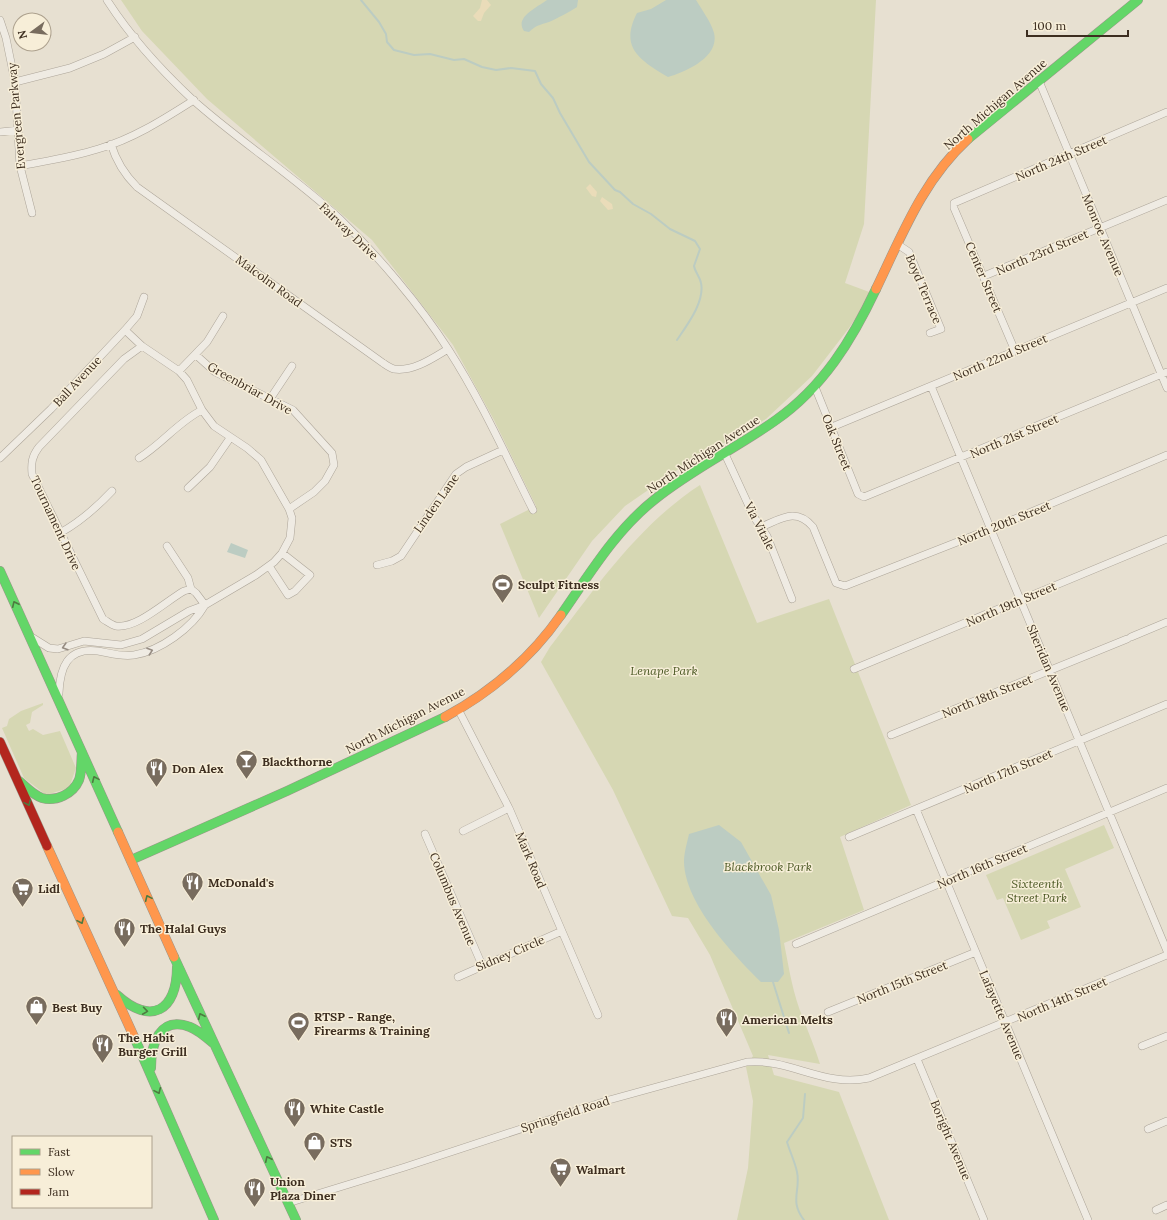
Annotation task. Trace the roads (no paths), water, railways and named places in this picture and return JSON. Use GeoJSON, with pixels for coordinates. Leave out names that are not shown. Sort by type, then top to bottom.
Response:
{"type":"FeatureCollection","features":[{"type":"Feature","properties":{"kind":"main road","name":"North Michigan Avenue"},"geometry":{"type":"LineString","coordinates":[[131,860],[307,782],[458,709],[501,680],[541,641],[604,552],[636,515],[675,484],[775,421],[814,387],[836,362],[855,333],[870,304],[914,207],[944,164],[991,120],[1138,0]]}},
{"type":"Feature","properties":{"kind":"main road"},"geometry":{"type":"LineString","coordinates":[[0,572],[82,749],[177,963],[296,1220]]}},
{"type":"Feature","properties":{"kind":"main road"},"geometry":{"type":"LineString","coordinates":[[0,742],[151,1075],[214,1220]]}},
{"type":"Feature","properties":{"kind":"main road"},"geometry":{"type":"LineString","coordinates":[[17,780],[42,798],[51,799],[63,796],[74,789],[78,782],[82,749]]}},
{"type":"Feature","properties":{"kind":"main road"},"geometry":{"type":"LineString","coordinates":[[112,991],[128,1004],[141,1011],[151,1012],[161,1009],[168,1004],[174,993],[177,963]]}},
{"type":"Feature","properties":{"kind":"main road"},"geometry":{"type":"LineString","coordinates":[[151,1075],[152,1044],[159,1033],[166,1028],[179,1025],[188,1026],[214,1043]]}},
{"type":"Feature","properties":{"kind":"street","name":"Fairway Drive"},"geometry":{"type":"LineString","coordinates":[[107,0],[135,37],[160,66],[194,100],[339,219],[376,256],[430,323],[448,349],[486,415],[532,510]]}},
{"type":"Feature","properties":{"kind":"street","name":"Evergreen Parkway"},"geometry":{"type":"LineString","coordinates":[[0,20],[10,53],[15,82],[20,166],[32,213]]}},
{"type":"Feature","properties":{"kind":"street"},"geometry":{"type":"LineString","coordinates":[[15,82],[70,68],[104,54],[135,37]]}},
{"type":"Feature","properties":{"kind":"street","name":"Monroe Avenue"},"geometry":{"type":"LineString","coordinates":[[1039,81],[1131,302],[1164,373],[1167,388]]}},
{"type":"Feature","properties":{"kind":"street"},"geometry":{"type":"LineString","coordinates":[[20,166],[68,157],[111,144],[142,132],[194,100]]}},
{"type":"Feature","properties":{"kind":"street","name":"North 24th Street"},"geometry":{"type":"LineString","coordinates":[[954,203],[1167,112]]}},
{"type":"Feature","properties":{"kind":"street"},"geometry":{"type":"LineString","coordinates":[[0,132],[18,130]]}},
{"type":"Feature","properties":{"kind":"street","name":"Malcolm Road"},"geometry":{"type":"LineString","coordinates":[[111,144],[119,164],[137,187],[383,363],[393,369],[402,368],[431,360],[448,349]]}},
{"type":"Feature","properties":{"kind":"street","name":"North 23rd Street"},"geometry":{"type":"LineString","coordinates":[[984,276],[1167,200]]}},
{"type":"Feature","properties":{"kind":"street","name":"Center Street"},"geometry":{"type":"LineString","coordinates":[[954,203],[954,208],[1015,351]]}},
{"type":"Feature","properties":{"kind":"street","name":"Boyd Terrace"},"geometry":{"type":"LineString","coordinates":[[898,244],[906,248],[912,257],[941,329],[930,333]]}},
{"type":"Feature","properties":{"kind":"street","name":"North 22nd Street"},"geometry":{"type":"LineString","coordinates":[[832,428],[1167,288]]}},
{"type":"Feature","properties":{"kind":"street","name":"Ball Avenue"},"geometry":{"type":"LineString","coordinates":[[0,458],[50,409],[125,330],[136,316],[144,296]]}},
{"type":"Feature","properties":{"kind":"street"},"geometry":{"type":"LineString","coordinates":[[179,371],[196,355],[217,330],[223,316]]}},
{"type":"Feature","properties":{"kind":"street"},"geometry":{"type":"LineString","coordinates":[[31,637],[46,646],[55,649],[88,641],[121,645],[142,639],[189,611],[205,605],[269,566],[282,553],[290,538],[292,527],[289,509],[261,460],[247,448],[214,426],[202,410],[189,384],[179,371],[142,346],[125,330]]}},
{"type":"Feature","properties":{"kind":"street","name":"Tournament Drive"},"geometry":{"type":"LineString","coordinates":[[142,346],[124,359],[34,454],[31,464],[32,474],[102,618],[115,626],[124,626],[136,622],[179,593],[191,589]]}},
{"type":"Feature","properties":{"kind":"street","name":"Greenbriar Drive"},"geometry":{"type":"LineString","coordinates":[[196,355],[215,372],[293,410],[315,436],[329,448],[334,459],[334,465],[325,481],[314,492],[289,509]]}},
{"type":"Feature","properties":{"kind":"street"},"geometry":{"type":"LineString","coordinates":[[270,399],[292,366]]}},
{"type":"Feature","properties":{"kind":"street","name":"North 21st Street"},"geometry":{"type":"LineString","coordinates":[[861,496],[864,497],[961,458],[1164,373]]}},
{"type":"Feature","properties":{"kind":"street","name":"Sheridan Avenue"},"geometry":{"type":"LineString","coordinates":[[932,386],[1167,951]]}},
{"type":"Feature","properties":{"kind":"street","name":"Oak Street"},"geometry":{"type":"LineString","coordinates":[[814,387],[858,494],[861,496]]}},
{"type":"Feature","properties":{"kind":"street"},"geometry":{"type":"LineString","coordinates":[[139,458],[161,443],[179,424],[202,410]]}},
{"type":"Feature","properties":{"kind":"street"},"geometry":{"type":"LineString","coordinates":[[188,488],[210,467],[230,438]]}},
{"type":"Feature","properties":{"kind":"street","name":"Linden Lane"},"geometry":{"type":"LineString","coordinates":[[377,565],[392,561],[401,556],[460,469],[503,450]]}},
{"type":"Feature","properties":{"kind":"street","name":"Via Vitale"},"geometry":{"type":"LineString","coordinates":[[724,454],[767,536],[792,599]]}},
{"type":"Feature","properties":{"kind":"street","name":"North 20th Street"},"geometry":{"type":"LineString","coordinates":[[761,527],[790,516],[800,516],[813,527],[836,583],[845,586],[991,529],[1167,455]]}},
{"type":"Feature","properties":{"kind":"street"},"geometry":{"type":"LineString","coordinates":[[60,533],[76,524],[96,508],[112,491]]}},
{"type":"Feature","properties":{"kind":"street","name":"North 19th Street"},"geometry":{"type":"LineString","coordinates":[[854,669],[1167,539]]}},
{"type":"Feature","properties":{"kind":"street"},"geometry":{"type":"LineString","coordinates":[[167,546],[188,578],[191,589],[205,605]]}},
{"type":"Feature","properties":{"kind":"street"},"geometry":{"type":"LineString","coordinates":[[269,566],[288,595],[304,583],[310,575],[282,553]]}},
{"type":"Feature","properties":{"kind":"street"},"geometry":{"type":"LineString","coordinates":[[58,698],[61,672],[66,662],[72,657],[86,651],[118,656],[147,652],[159,647],[191,624],[200,615],[205,605]]}},
{"type":"Feature","properties":{"kind":"street","name":"North 18th Street"},"geometry":{"type":"LineString","coordinates":[[891,735],[1167,622]]}},
{"type":"Feature","properties":{"kind":"street","name":"North 17th Street"},"geometry":{"type":"LineString","coordinates":[[849,837],[1167,704]]}},
{"type":"Feature","properties":{"kind":"street","name":"Mark Road"},"geometry":{"type":"LineString","coordinates":[[458,709],[509,808],[598,1015]]}},
{"type":"Feature","properties":{"kind":"street","name":"North 16th Street"},"geometry":{"type":"LineString","coordinates":[[796,944],[1167,788]]}},
{"type":"Feature","properties":{"kind":"street"},"geometry":{"type":"LineString","coordinates":[[463,831],[509,808]]}},
{"type":"Feature","properties":{"kind":"street","name":"Lafayette Avenue"},"geometry":{"type":"LineString","coordinates":[[916,809],[1088,1220]]}},
{"type":"Feature","properties":{"kind":"street","name":"Columbus Avenue"},"geometry":{"type":"LineString","coordinates":[[425,834],[482,965]]}},
{"type":"Feature","properties":{"kind":"street","name":"Sidney Circle"},"geometry":{"type":"LineString","coordinates":[[458,977],[482,965],[562,931]]}},
{"type":"Feature","properties":{"kind":"street","name":"North 15th Street"},"geometry":{"type":"LineString","coordinates":[[828,1012],[976,952]]}},
{"type":"Feature","properties":{"kind":"street","name":"North 14th Street"},"geometry":{"type":"LineString","coordinates":[[845,1081],[863,1080],[876,1076],[1167,955]]}},
{"type":"Feature","properties":{"kind":"street"},"geometry":{"type":"LineString","coordinates":[[1142,1046],[1167,1036]]}},
{"type":"Feature","properties":{"kind":"street","name":"Boright Avenue"},"geometry":{"type":"LineString","coordinates":[[917,1059],[984,1220]]}},
{"type":"Feature","properties":{"kind":"street","name":"Springfield Road"},"geometry":{"type":"LineString","coordinates":[[288,1203],[405,1167],[609,1100],[738,1064],[754,1061],[770,1062],[824,1078],[845,1081]]}},
{"type":"Feature","properties":{"kind":"street"},"geometry":{"type":"LineString","coordinates":[[1148,1129],[1167,1121]]}},
{"type":"Feature","properties":{"kind":"street"},"geometry":{"type":"LineString","coordinates":[[1156,1210],[1167,1205]]}},
{"type":"Feature","properties":{"kind":"waterway"},"geometry":{"type":"LineString","coordinates":[[361,0],[379,22],[386,34],[387,42],[394,50],[414,55],[430,54],[454,60],[464,59],[482,67],[496,70],[511,68],[535,71],[541,84],[553,98],[560,113],[589,162],[615,190],[620,192],[633,204],[651,214],[670,229],[695,241],[700,249],[694,266],[700,279],[702,290],[698,305],[677,340]]}},
{"type":"Feature","properties":{"kind":"waterway"},"geometry":{"type":"LineString","coordinates":[[773,982],[789,1033]]}},
{"type":"Feature","properties":{"kind":"waterway"},"geometry":{"type":"LineString","coordinates":[[804,1220],[797,1207],[796,1201],[798,1178],[795,1164],[787,1142],[803,1118],[805,1094]]}},
{"type":"Feature","properties":{"kind":"place","name":"Sculpt Fitness"},"geometry":{"type":"Point","coordinates":[502,604]}},
{"type":"Feature","properties":{"kind":"place","name":"Blackthorne"},"geometry":{"type":"Point","coordinates":[246,780]}},
{"type":"Feature","properties":{"kind":"place","name":"Don Alex"},"geometry":{"type":"Point","coordinates":[157,788]}},
{"type":"Feature","properties":{"kind":"place","name":"McDonald's"},"geometry":{"type":"Point","coordinates":[193,902]}},
{"type":"Feature","properties":{"kind":"place","name":"Lidl"},"geometry":{"type":"Point","coordinates":[22,908]}},
{"type":"Feature","properties":{"kind":"place","name":"The Halal Guys"},"geometry":{"type":"Point","coordinates":[124,948]}},
{"type":"Feature","properties":{"kind":"place","name":"Best Buy"},"geometry":{"type":"Point","coordinates":[37,1026]}},
{"type":"Feature","properties":{"kind":"place","name":"American Melts"},"geometry":{"type":"Point","coordinates":[727,1038]}},
{"type":"Feature","properties":{"kind":"place","name":"RTSP - Range, Firearms & Training"},"geometry":{"type":"Point","coordinates":[299,1042]}},
{"type":"Feature","properties":{"kind":"place","name":"The Habit Burger Grill"},"geometry":{"type":"Point","coordinates":[102,1064]}},
{"type":"Feature","properties":{"kind":"place","name":"White Castle"},"geometry":{"type":"Point","coordinates":[295,1128]}},
{"type":"Feature","properties":{"kind":"place","name":"STS"},"geometry":{"type":"Point","coordinates":[314,1162]}},
{"type":"Feature","properties":{"kind":"place","name":"Walmart"},"geometry":{"type":"Point","coordinates":[560,1188]}},
{"type":"Feature","properties":{"kind":"place","name":"Union Plaza Diner"},"geometry":{"type":"Point","coordinates":[255,1208]}},
{"type":"Feature","properties":{"kind":"park label","name":"Lenape Park"},"geometry":{"type":"Point","coordinates":[664,670]}},
{"type":"Feature","properties":{"kind":"park label","name":"Blackbrook Park"},"geometry":{"type":"Point","coordinates":[768,866]}},
{"type":"Feature","properties":{"kind":"park label","name":"Sixteenth Street Park"},"geometry":{"type":"Point","coordinates":[1037,890]}}]}
